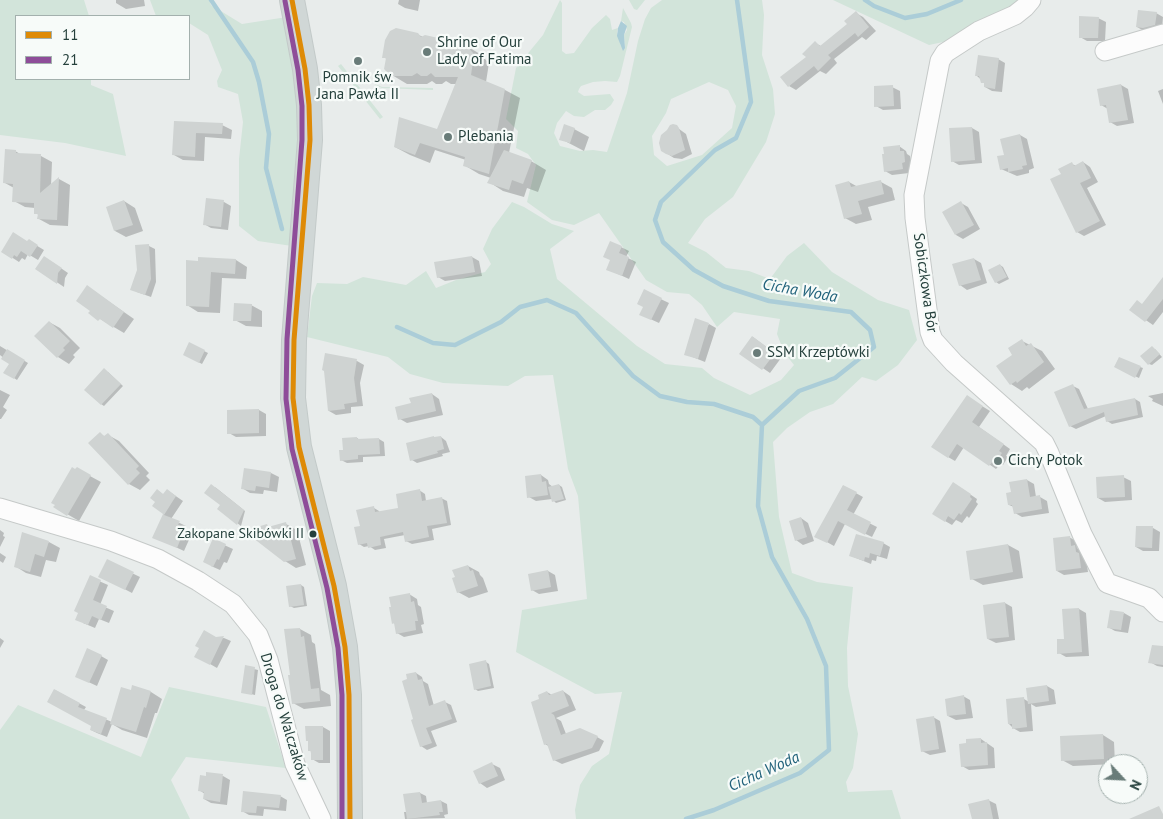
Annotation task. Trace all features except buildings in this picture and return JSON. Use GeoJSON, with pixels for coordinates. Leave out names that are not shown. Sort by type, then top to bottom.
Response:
{"type":"FeatureCollection","features":[{"type":"Feature","properties":{"kind":"main road"},"geometry":{"type":"LineString","coordinates":[[292,0],[304,61],[310,135],[295,330],[293,398],[299,447],[334,586],[345,647],[349,695],[350,819]]}},
{"type":"Feature","properties":{"kind":"street","name":"Sobiczkowa Bór"},"geometry":{"type":"LineString","coordinates":[[1031,0],[1015,15],[979,31],[945,54],[940,61],[914,195],[915,218],[930,332],[933,340],[954,363],[1044,443],[1050,453],[1082,534],[1107,584],[1149,598],[1163,612]]}},
{"type":"Feature","properties":{"kind":"street"},"geometry":{"type":"LineString","coordinates":[[1105,51],[1163,34]]}},
{"type":"Feature","properties":{"kind":"street","name":"Droga do Walczaków"},"geometry":{"type":"LineString","coordinates":[[0,508],[111,541],[158,559],[198,580],[233,604],[258,635],[268,660],[295,764],[321,819]]}},
{"type":"Feature","properties":{"kind":"green space"},"geometry":{"type":"Polygon","coordinates":[[[0,0],[84,0],[89,15],[15,15],[15,80],[91,80],[91,85],[113,94],[126,156],[65,143],[0,135],[0,0]]]}},
{"type":"Feature","properties":{"kind":"green space"},"geometry":{"type":"Polygon","coordinates":[[[150,0],[209,0],[211,5],[242,24],[287,17],[302,140],[292,246],[258,241],[239,226],[239,159],[243,122],[238,94],[218,87],[217,81],[222,70],[208,35],[190,24],[190,15],[156,15],[150,0]]]}},
{"type":"Feature","properties":{"kind":"green space"},"geometry":{"type":"Polygon","coordinates":[[[560,0],[562,3],[562,51],[566,54],[574,53],[592,28],[606,15],[610,19],[612,30],[618,28],[617,32],[621,46],[625,48],[624,35],[627,30],[624,22],[621,21],[623,8],[632,27],[617,82],[593,82],[581,86],[578,92],[584,96],[610,94],[614,100],[605,110],[595,110],[584,117],[574,116],[566,111],[557,123],[554,133],[560,146],[580,151],[607,152],[627,93],[638,41],[645,19],[651,8],[662,0],[762,0],[764,15],[762,55],[773,89],[775,114],[766,142],[733,197],[705,219],[688,243],[706,252],[726,268],[749,271],[770,279],[787,256],[804,243],[832,272],[878,300],[909,310],[917,340],[898,365],[876,381],[862,377],[833,404],[810,412],[787,428],[773,442],[779,517],[792,573],[817,582],[853,587],[847,648],[848,686],[858,734],[853,768],[846,782],[848,792],[892,790],[901,819],[576,819],[575,810],[580,785],[592,766],[609,754],[622,692],[595,694],[516,652],[522,610],[587,599],[578,496],[568,469],[553,375],[525,376],[508,386],[443,383],[410,374],[388,357],[307,337],[312,296],[317,283],[347,284],[363,277],[406,285],[426,271],[436,288],[485,272],[491,264],[483,249],[492,229],[512,202],[552,224],[574,231],[550,249],[557,279],[637,346],[665,364],[702,368],[714,378],[750,395],[781,380],[794,365],[784,352],[777,334],[780,319],[734,312],[717,327],[702,305],[689,294],[667,292],[646,280],[599,213],[574,225],[552,220],[527,202],[536,165],[528,154],[516,148],[518,131],[506,119],[516,68],[543,35],[560,0]],[[709,82],[671,99],[666,113],[652,136],[654,155],[667,166],[702,155],[732,128],[736,106],[728,90],[709,82]]]}},
{"type":"Feature","properties":{"kind":"green space"},"geometry":{"type":"Polygon","coordinates":[[[629,0],[645,0],[637,10],[634,9],[629,0]]]}},
{"type":"Feature","properties":{"kind":"green space"},"geometry":{"type":"Polygon","coordinates":[[[833,0],[1030,0],[957,39],[929,45],[833,0]]]}},
{"type":"Feature","properties":{"kind":"green space"},"geometry":{"type":"Polygon","coordinates":[[[341,64],[383,117],[380,119],[338,66],[341,64]]]}},
{"type":"Feature","properties":{"kind":"green space"},"geometry":{"type":"Polygon","coordinates":[[[375,84],[382,87],[433,88],[433,90],[382,88],[375,84]]]}},
{"type":"Feature","properties":{"kind":"green space"},"geometry":{"type":"Polygon","coordinates":[[[169,687],[266,707],[286,768],[186,757],[171,780],[190,819],[0,819],[0,730],[18,705],[141,757],[169,687]]]}},
{"type":"Feature","properties":{"kind":"water"},"geometry":{"type":"Polygon","coordinates":[[[621,21],[627,26],[624,35],[625,48],[623,51],[617,36],[621,21]]]}},
{"type":"Feature","properties":{"kind":"waterway"},"geometry":{"type":"LineString","coordinates":[[211,0],[253,62],[259,82],[269,134],[266,168],[282,229]]}},
{"type":"Feature","properties":{"kind":"waterway","name":"Cicha Woda"},"geometry":{"type":"LineString","coordinates":[[686,819],[714,810],[800,773],[829,750],[826,666],[807,619],[772,557],[758,506],[762,425],[799,391],[835,378],[874,347],[870,330],[851,312],[769,301],[723,286],[694,270],[663,242],[655,220],[661,202],[715,150],[736,138],[751,102],[737,0]]}},
{"type":"Feature","properties":{"kind":"waterway","name":"Cicha Woda"},"geometry":{"type":"LineString","coordinates":[[865,0],[874,6],[905,18],[927,14],[961,0]]}},
{"type":"Feature","properties":{"kind":"waterway"},"geometry":{"type":"LineString","coordinates":[[397,327],[433,343],[455,345],[501,322],[520,307],[547,300],[576,313],[633,376],[660,396],[687,402],[714,404],[753,417],[762,425]]}},
{"type":"Feature","properties":{"kind":"transit line","name":"11"},"geometry":{"type":"LineString","coordinates":[[292,0],[305,69],[310,140],[294,340],[293,398],[299,447],[334,586],[345,647],[349,695],[350,819]]}},
{"type":"Feature","properties":{"kind":"transit line","name":"21"},"geometry":{"type":"LineString","coordinates":[[285,1],[298,70],[302,106],[302,140],[287,339],[286,399],[292,449],[327,588],[338,648],[342,695],[342,819]]}},
{"type":"Feature","properties":{"kind":"place","name":"Shrine of Our Lady of Fatima"},"geometry":{"type":"Point","coordinates":[427,52]}},
{"type":"Feature","properties":{"kind":"place","name":"Pomnik św. Jana Pawła II"},"geometry":{"type":"Point","coordinates":[358,61]}},
{"type":"Feature","properties":{"kind":"place","name":"Plebania"},"geometry":{"type":"Point","coordinates":[448,137]}},
{"type":"Feature","properties":{"kind":"place","name":"SSM Krzeptówki"},"geometry":{"type":"Point","coordinates":[757,353]}},
{"type":"Feature","properties":{"kind":"place","name":"Cichy Potok"},"geometry":{"type":"Point","coordinates":[998,461]}},
{"type":"Feature","properties":{"kind":"place","name":"Zakopane Skibówki II"},"geometry":{"type":"Point","coordinates":[313,534]}}]}
